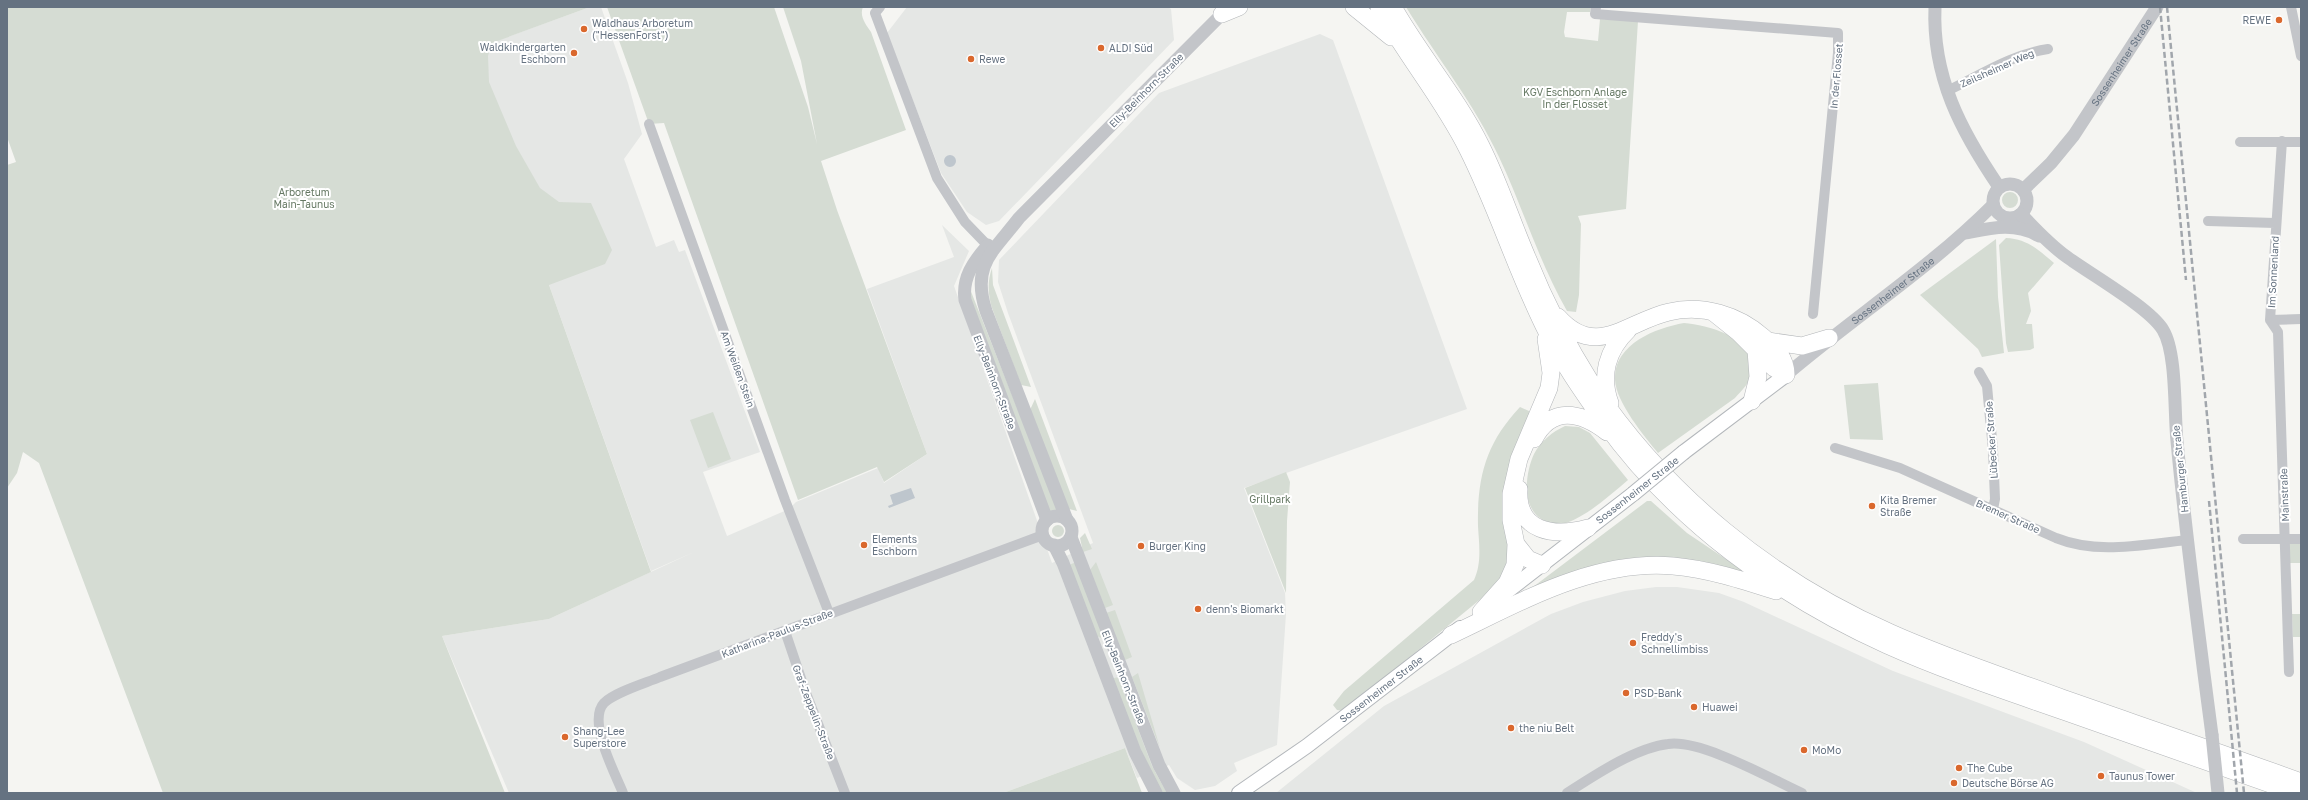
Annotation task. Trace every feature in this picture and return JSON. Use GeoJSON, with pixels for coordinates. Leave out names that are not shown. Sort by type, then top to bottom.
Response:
{"type":"FeatureCollection","features":[{"type":"Feature","properties":{"kind":"highway"},"geometry":{"type":"LineString","coordinates":[[1226,9],[1239,7]]}},
{"type":"Feature","properties":{"kind":"highway"},"geometry":{"type":"LineString","coordinates":[[1354,7],[1405,49]]}},
{"type":"Feature","properties":{"kind":"highway"},"geometry":{"type":"LineString","coordinates":[[1379,7],[1454,124],[1467,147],[1544,327],[1584,393],[1618,440],[1663,491],[1705,530],[1761,574],[1795,597],[1885,644],[1970,678],[2296,793]]}},
{"type":"Feature","properties":{"kind":"highway"},"geometry":{"type":"LineString","coordinates":[[1393,7],[1451,94],[1479,141],[1546,301],[1571,349],[1615,417],[1672,482],[1714,522],[1767,564],[1847,612],[1890,633],[2010,679],[2301,782]]}},
{"type":"Feature","properties":{"kind":"highway"},"geometry":{"type":"LineString","coordinates":[[1546,301],[1566,326],[1583,336],[1590,337],[1612,335],[1630,328],[1648,318],[1669,312],[1689,309],[1713,312],[1738,320],[1762,346],[1781,356],[1786,368],[1786,375]]}},
{"type":"Feature","properties":{"kind":"highway"},"geometry":{"type":"LineString","coordinates":[[1481,612],[1499,593],[1512,574],[1515,565],[1516,544],[1511,520],[1513,480],[1550,380],[1550,359],[1544,327]]}},
{"type":"Feature","properties":{"kind":"highway"},"geometry":{"type":"LineString","coordinates":[[1615,417],[1606,389],[1605,370],[1615,345],[1630,328]]}},
{"type":"Feature","properties":{"kind":"highway"},"geometry":{"type":"LineString","coordinates":[[1762,346],[1802,346],[1829,338]]}},
{"type":"Feature","properties":{"kind":"highway"},"geometry":{"type":"LineString","coordinates":[[1752,401],[1758,377],[1762,346]]}},
{"type":"Feature","properties":{"kind":"highway"},"geometry":{"type":"LineString","coordinates":[[1588,528],[1563,533],[1553,533],[1536,527],[1524,515],[1520,505],[1519,496],[1522,471],[1531,445],[1541,428],[1551,420],[1563,415],[1572,414],[1589,420],[1618,440]]}},
{"type":"Feature","properties":{"kind":"highway"},"geometry":{"type":"LineString","coordinates":[[1516,544],[1528,559],[1542,565]]}},
{"type":"Feature","properties":{"kind":"highway"},"geometry":{"type":"LineString","coordinates":[[1451,635],[1540,593],[1583,577],[1628,567],[1671,566],[1692,568],[1746,581],[1795,597]]}},
{"type":"Feature","properties":{"kind":"main road","name":"Sossenheimer Straße"},"geometry":{"type":"LineString","coordinates":[[1239,793],[1307,746],[1542,565],[1684,452],[1786,375]]}},
{"type":"Feature","properties":{"kind":"main road","name":"Sossenheimer Straße"},"geometry":{"type":"LineString","coordinates":[[1255,793],[1307,746]]}},
{"type":"Feature","properties":{"kind":"street"},"geometry":{"type":"LineString","coordinates":[[880,7],[876,13],[937,178],[954,206],[990,248]]}},
{"type":"Feature","properties":{"kind":"street"},"geometry":{"type":"LineString","coordinates":[[1935,7],[1934,32],[1936,51],[1947,91],[1963,130],[1999,187],[2012,184],[2023,190],[2026,205],[2021,214],[2011,218],[1996,210]]}},
{"type":"Feature","properties":{"kind":"street","name":"Sossenheimer Straße"},"geometry":{"type":"LineString","coordinates":[[2023,190],[2051,163],[2074,135],[2157,7]]}},
{"type":"Feature","properties":{"kind":"street"},"geometry":{"type":"LineString","coordinates":[[2291,7],[2301,56]]}},
{"type":"Feature","properties":{"kind":"street","name":"Elly-Beinhorn-Straße"},"geometry":{"type":"LineString","coordinates":[[1047,520],[965,300],[964,289],[968,272],[1019,218],[1226,9]]}},
{"type":"Feature","properties":{"kind":"street","name":"In der Flosset"},"geometry":{"type":"LineString","coordinates":[[1595,11],[1838,33],[1836,76],[1813,314]]}},
{"type":"Feature","properties":{"kind":"street","name":"Zeilsheimer Weg"},"geometry":{"type":"LineString","coordinates":[[1947,91],[2004,63],[2035,50],[2048,49]]}},
{"type":"Feature","properties":{"kind":"street","name":"Am Weißen Stein"},"geometry":{"type":"LineString","coordinates":[[649,124],[785,500],[829,613]]}},
{"type":"Feature","properties":{"kind":"street"},"geometry":{"type":"LineString","coordinates":[[2240,142],[2282,140],[2301,142]]}},
{"type":"Feature","properties":{"kind":"street","name":"Im Sonnenland"},"geometry":{"type":"LineString","coordinates":[[2270,320],[2275,223],[2282,140]]}},
{"type":"Feature","properties":{"kind":"street","name":"Sossenheimer Straße"},"geometry":{"type":"LineString","coordinates":[[1786,375],[1829,338],[1996,210],[1993,197],[1999,187]]}},
{"type":"Feature","properties":{"kind":"street","name":"Hamburger Straße"},"geometry":{"type":"LineString","coordinates":[[2021,214],[2048,242],[2135,304],[2160,326],[2167,336],[2170,352],[2177,440],[2188,540],[2218,793]]}},
{"type":"Feature","properties":{"kind":"street","name":"Im Sonnenland"},"geometry":{"type":"LineString","coordinates":[[2208,220],[2275,223]]}},
{"type":"Feature","properties":{"kind":"street"},"geometry":{"type":"LineString","coordinates":[[1966,233],[1998,227],[2017,227],[2032,232],[2048,242]]}},
{"type":"Feature","properties":{"kind":"street","name":"Elly-Beinhorn-Straße"},"geometry":{"type":"LineString","coordinates":[[990,248],[981,272],[980,286],[982,299],[1067,520],[1072,527],[1071,537],[1159,765],[1175,791]]}},
{"type":"Feature","properties":{"kind":"street"},"geometry":{"type":"LineString","coordinates":[[2270,320],[2301,319]]}},
{"type":"Feature","properties":{"kind":"street","name":"Mainstraße"},"geometry":{"type":"LineString","coordinates":[[2270,320],[2278,332],[2289,672]]}},
{"type":"Feature","properties":{"kind":"street","name":"Lübecker Straße"},"geometry":{"type":"LineString","coordinates":[[1979,372],[1987,386],[1993,450],[1995,499],[1993,509]]}},
{"type":"Feature","properties":{"kind":"street","name":"Bremer Straße"},"geometry":{"type":"LineString","coordinates":[[1835,448],[1900,468],[2078,545],[2113,548],[2188,540]]}},
{"type":"Feature","properties":{"kind":"street"},"geometry":{"type":"LineString","coordinates":[[1043,535],[1043,527],[1047,520],[1055,516],[1067,520]]}},
{"type":"Feature","properties":{"kind":"street","name":"Elly-Beinhorn-Straße"},"geometry":{"type":"LineString","coordinates":[[1043,535],[1047,542],[1054,545],[1063,563],[1135,752],[1156,793]]}},
{"type":"Feature","properties":{"kind":"street","name":"Katharina-Paulus-Straße"},"geometry":{"type":"LineString","coordinates":[[623,793],[598,730],[598,712],[605,703],[660,677],[785,631],[829,613],[1043,535]]}},
{"type":"Feature","properties":{"kind":"street"},"geometry":{"type":"LineString","coordinates":[[1054,545],[1066,543],[1071,537]]}},
{"type":"Feature","properties":{"kind":"street"},"geometry":{"type":"LineString","coordinates":[[2243,539],[2301,539]]}},
{"type":"Feature","properties":{"kind":"street","name":"Graf-Zeppelin-Straße"},"geometry":{"type":"LineString","coordinates":[[785,631],[806,693],[845,793]]}},
{"type":"Feature","properties":{"kind":"street"},"geometry":{"type":"LineString","coordinates":[[1097,654],[1106,666],[1111,668],[1121,668]]}},
{"type":"Feature","properties":{"kind":"street"},"geometry":{"type":"LineString","coordinates":[[1567,793],[1628,758],[1669,744],[1694,747],[1714,754],[1802,793]]}},
{"type":"Feature","properties":{"kind":"shaded area"},"geometry":{"type":"Polygon","coordinates":[[[590,7],[601,7],[628,83],[642,134],[624,159],[656,247],[674,240],[679,252],[685,250],[760,452],[703,472],[727,536],[789,509],[796,502],[878,468],[884,483],[927,454],[867,289],[954,257],[942,225],[969,251],[954,286],[1052,563],[1093,543],[1008,313],[998,282],[999,260],[1159,93],[1320,34],[1333,40],[1467,409],[1244,488],[1285,593],[1286,614],[1277,745],[1234,763],[1237,771],[1215,786],[1195,790],[1177,778],[1169,765],[1137,778],[1125,748],[1003,793],[509,793],[442,636],[549,619],[694,552],[651,571],[466,52],[590,7]]]}},
{"type":"Feature","properties":{"kind":"shaded area"},"geometry":{"type":"Polygon","coordinates":[[[907,7],[1168,7],[1171,9],[1174,40],[999,221],[986,225],[967,212],[941,173],[887,33],[907,7]]]}},
{"type":"Feature","properties":{"kind":"shaded area"},"geometry":{"type":"Polygon","coordinates":[[[948,155],[952,155],[956,161],[952,167],[948,167],[944,163],[944,159],[948,155]]]}},
{"type":"Feature","properties":{"kind":"shaded area"},"geometry":{"type":"Polygon","coordinates":[[[911,488],[915,498],[889,508],[888,506],[893,504],[890,495],[911,488]]]}},
{"type":"Feature","properties":{"kind":"shaded area"},"geometry":{"type":"Polygon","coordinates":[[[1656,587],[1677,587],[1719,593],[1744,602],[1893,671],[2084,742],[2197,793],[1276,793],[1384,706],[1551,614],[1583,602],[1625,591],[1656,587]]]}},
{"type":"Feature","properties":{"kind":"green space","name":"Arboretum Main-Taunus"},"geometry":{"type":"Polygon","coordinates":[[[7,7],[590,7],[492,43],[488,56],[489,82],[516,146],[540,188],[559,202],[591,203],[612,250],[605,264],[549,285],[651,572],[549,619],[442,636],[505,793],[163,793],[39,463],[23,452],[17,473],[7,488],[7,165],[16,162],[7,137],[7,7]]]}},
{"type":"Feature","properties":{"kind":"green space"},"geometry":{"type":"Polygon","coordinates":[[[607,7],[774,7],[808,107],[817,144],[801,61],[783,7],[863,7],[862,17],[871,32],[906,130],[821,161],[837,210],[927,454],[884,482],[877,467],[798,500],[664,123],[649,124],[607,7]]]}},
{"type":"Feature","properties":{"kind":"green space","name":"KGV Eschborn Anlage In der Flosset"},"geometry":{"type":"Polygon","coordinates":[[[1406,7],[1591,7],[1590,12],[1567,12],[1564,32],[1565,37],[1598,41],[1600,19],[1638,21],[1626,209],[1578,216],[1581,224],[1579,295],[1576,312],[1567,311],[1557,292],[1508,176],[1489,137],[1467,99],[1406,7]]]}},
{"type":"Feature","properties":{"kind":"green space"},"geometry":{"type":"Polygon","coordinates":[[[2010,192],[2016,194],[2018,200],[2016,206],[2010,208],[2004,206],[2002,200],[2004,194],[2010,192]]]}},
{"type":"Feature","properties":{"kind":"green space"},"geometry":{"type":"Polygon","coordinates":[[[2006,238],[2021,240],[2027,243],[2054,263],[2028,293],[2031,311],[2026,324],[2032,324],[2034,348],[2030,350],[2008,352],[2006,343],[1999,245],[2006,238]]]}},
{"type":"Feature","properties":{"kind":"green space"},"geometry":{"type":"Polygon","coordinates":[[[1996,239],[1998,297],[2004,353],[1982,357],[1978,349],[1920,295],[1996,239]]]}},
{"type":"Feature","properties":{"kind":"green space"},"geometry":{"type":"Polygon","coordinates":[[[992,268],[993,285],[1031,387],[1021,385],[992,308],[989,278],[992,268]]]}},
{"type":"Feature","properties":{"kind":"green space"},"geometry":{"type":"Polygon","coordinates":[[[970,289],[1058,511],[1049,514],[969,300],[970,289]]]}},
{"type":"Feature","properties":{"kind":"green space"},"geometry":{"type":"Polygon","coordinates":[[[1684,323],[1695,324],[1719,331],[1731,336],[1741,343],[1748,352],[1752,363],[1751,375],[1747,384],[1735,398],[1658,453],[1625,408],[1620,398],[1615,380],[1616,368],[1621,357],[1628,348],[1638,340],[1661,329],[1684,323]]]}},
{"type":"Feature","properties":{"kind":"green space"},"geometry":{"type":"Polygon","coordinates":[[[1878,383],[1883,440],[1850,439],[1844,385],[1878,383]]]}},
{"type":"Feature","properties":{"kind":"green space"},"geometry":{"type":"Polygon","coordinates":[[[1035,399],[1077,511],[1069,509],[1030,410],[1035,399]]]}},
{"type":"Feature","properties":{"kind":"green space"},"geometry":{"type":"Polygon","coordinates":[[[1520,407],[1529,411],[1529,415],[1506,574],[1488,593],[1344,711],[1337,710],[1333,705],[1344,691],[1474,580],[1477,574],[1479,560],[1478,508],[1482,476],[1486,462],[1499,434],[1508,420],[1520,407]]]}},
{"type":"Feature","properties":{"kind":"green space"},"geometry":{"type":"Polygon","coordinates":[[[713,412],[731,459],[708,468],[690,420],[713,412]]]}},
{"type":"Feature","properties":{"kind":"green space"},"geometry":{"type":"Polygon","coordinates":[[[1565,426],[1579,427],[1590,433],[1628,480],[1583,515],[1566,523],[1557,524],[1543,520],[1536,515],[1528,499],[1527,481],[1531,462],[1537,449],[1547,437],[1565,426]]]}},
{"type":"Feature","properties":{"kind":"green space","name":"Grillpark"},"geometry":{"type":"Polygon","coordinates":[[[1286,472],[1290,482],[1287,521],[1286,593],[1245,488],[1286,472]]]}},
{"type":"Feature","properties":{"kind":"green space"},"geometry":{"type":"Polygon","coordinates":[[[1647,501],[1651,501],[1687,533],[1754,578],[1712,565],[1533,587],[1647,501]]]}},
{"type":"Feature","properties":{"kind":"green space"},"geometry":{"type":"Polygon","coordinates":[[[1056,525],[1060,525],[1064,531],[1060,537],[1056,537],[1052,533],[1052,529],[1056,525]]]}},
{"type":"Feature","properties":{"kind":"green space"},"geometry":{"type":"Polygon","coordinates":[[[1085,533],[1092,549],[1083,552],[1080,538],[1085,533]]]}},
{"type":"Feature","properties":{"kind":"green space"},"geometry":{"type":"Polygon","coordinates":[[[2285,539],[2301,539],[2301,563],[2286,563],[2285,539]]]}},
{"type":"Feature","properties":{"kind":"green space"},"geometry":{"type":"Polygon","coordinates":[[[1076,562],[1102,634],[1101,638],[1093,634],[1067,566],[1076,562]]]}},
{"type":"Feature","properties":{"kind":"green space"},"geometry":{"type":"Polygon","coordinates":[[[1096,562],[1113,605],[1105,608],[1090,570],[1096,562]]]}},
{"type":"Feature","properties":{"kind":"green space"},"geometry":{"type":"Polygon","coordinates":[[[1115,610],[1132,657],[1125,660],[1106,613],[1115,610]]]}},
{"type":"Feature","properties":{"kind":"green space"},"geometry":{"type":"Polygon","coordinates":[[[2292,614],[2301,614],[2301,637],[2293,637],[2292,614]]]}},
{"type":"Feature","properties":{"kind":"green space"},"geometry":{"type":"Polygon","coordinates":[[[1138,673],[1160,748],[1132,677],[1138,673]]]}},
{"type":"Feature","properties":{"kind":"green space"},"geometry":{"type":"Polygon","coordinates":[[[1118,677],[1152,766],[1167,793],[1161,793],[1154,781],[1111,679],[1118,677]]]}},
{"type":"Feature","properties":{"kind":"green space"},"geometry":{"type":"Polygon","coordinates":[[[1125,748],[1142,793],[1003,793],[1125,748]]]}},
{"type":"Feature","properties":{"kind":"railway"},"geometry":{"type":"LineString","coordinates":[[2160,7],[2186,280]]}},
{"type":"Feature","properties":{"kind":"railway"},"geometry":{"type":"LineString","coordinates":[[2167,7],[2244,793]]}},
{"type":"Feature","properties":{"kind":"railway"},"geometry":{"type":"LineString","coordinates":[[2209,501],[2237,793]]}},
{"type":"Feature","properties":{"kind":"place","name":"REWE"},"geometry":{"type":"Point","coordinates":[2279,20]}},
{"type":"Feature","properties":{"kind":"place","name":"Waldhaus Arboretum (\"HessenForst\")"},"geometry":{"type":"Point","coordinates":[584,29]}},
{"type":"Feature","properties":{"kind":"place","name":"ALDI Süd"},"geometry":{"type":"Point","coordinates":[1101,48]}},
{"type":"Feature","properties":{"kind":"place","name":"Waldkindergarten Eschborn"},"geometry":{"type":"Point","coordinates":[574,53]}},
{"type":"Feature","properties":{"kind":"place","name":"Rewe"},"geometry":{"type":"Point","coordinates":[971,59]}},
{"type":"Feature","properties":{"kind":"place","name":"Kita Bremer Straße"},"geometry":{"type":"Point","coordinates":[1872,506]}},
{"type":"Feature","properties":{"kind":"place","name":"Elements Eschborn"},"geometry":{"type":"Point","coordinates":[864,545]}},
{"type":"Feature","properties":{"kind":"place","name":"Burger King"},"geometry":{"type":"Point","coordinates":[1141,546]}},
{"type":"Feature","properties":{"kind":"place","name":"denn's Biomarkt"},"geometry":{"type":"Point","coordinates":[1198,609]}},
{"type":"Feature","properties":{"kind":"place","name":"Freddy's Schnellimbiss"},"geometry":{"type":"Point","coordinates":[1633,643]}},
{"type":"Feature","properties":{"kind":"place","name":"PSD-Bank"},"geometry":{"type":"Point","coordinates":[1626,693]}},
{"type":"Feature","properties":{"kind":"place","name":"Huawei"},"geometry":{"type":"Point","coordinates":[1694,707]}},
{"type":"Feature","properties":{"kind":"place","name":"the niu Belt"},"geometry":{"type":"Point","coordinates":[1511,728]}},
{"type":"Feature","properties":{"kind":"place","name":"Shang-Lee Superstore"},"geometry":{"type":"Point","coordinates":[565,737]}},
{"type":"Feature","properties":{"kind":"place","name":"MoMo"},"geometry":{"type":"Point","coordinates":[1804,750]}},
{"type":"Feature","properties":{"kind":"place","name":"The Cube"},"geometry":{"type":"Point","coordinates":[1959,768]}},
{"type":"Feature","properties":{"kind":"place","name":"Taunus Tower"},"geometry":{"type":"Point","coordinates":[2101,776]}},
{"type":"Feature","properties":{"kind":"place","name":"Deutsche Börse AG"},"geometry":{"type":"Point","coordinates":[1954,783]}}]}
